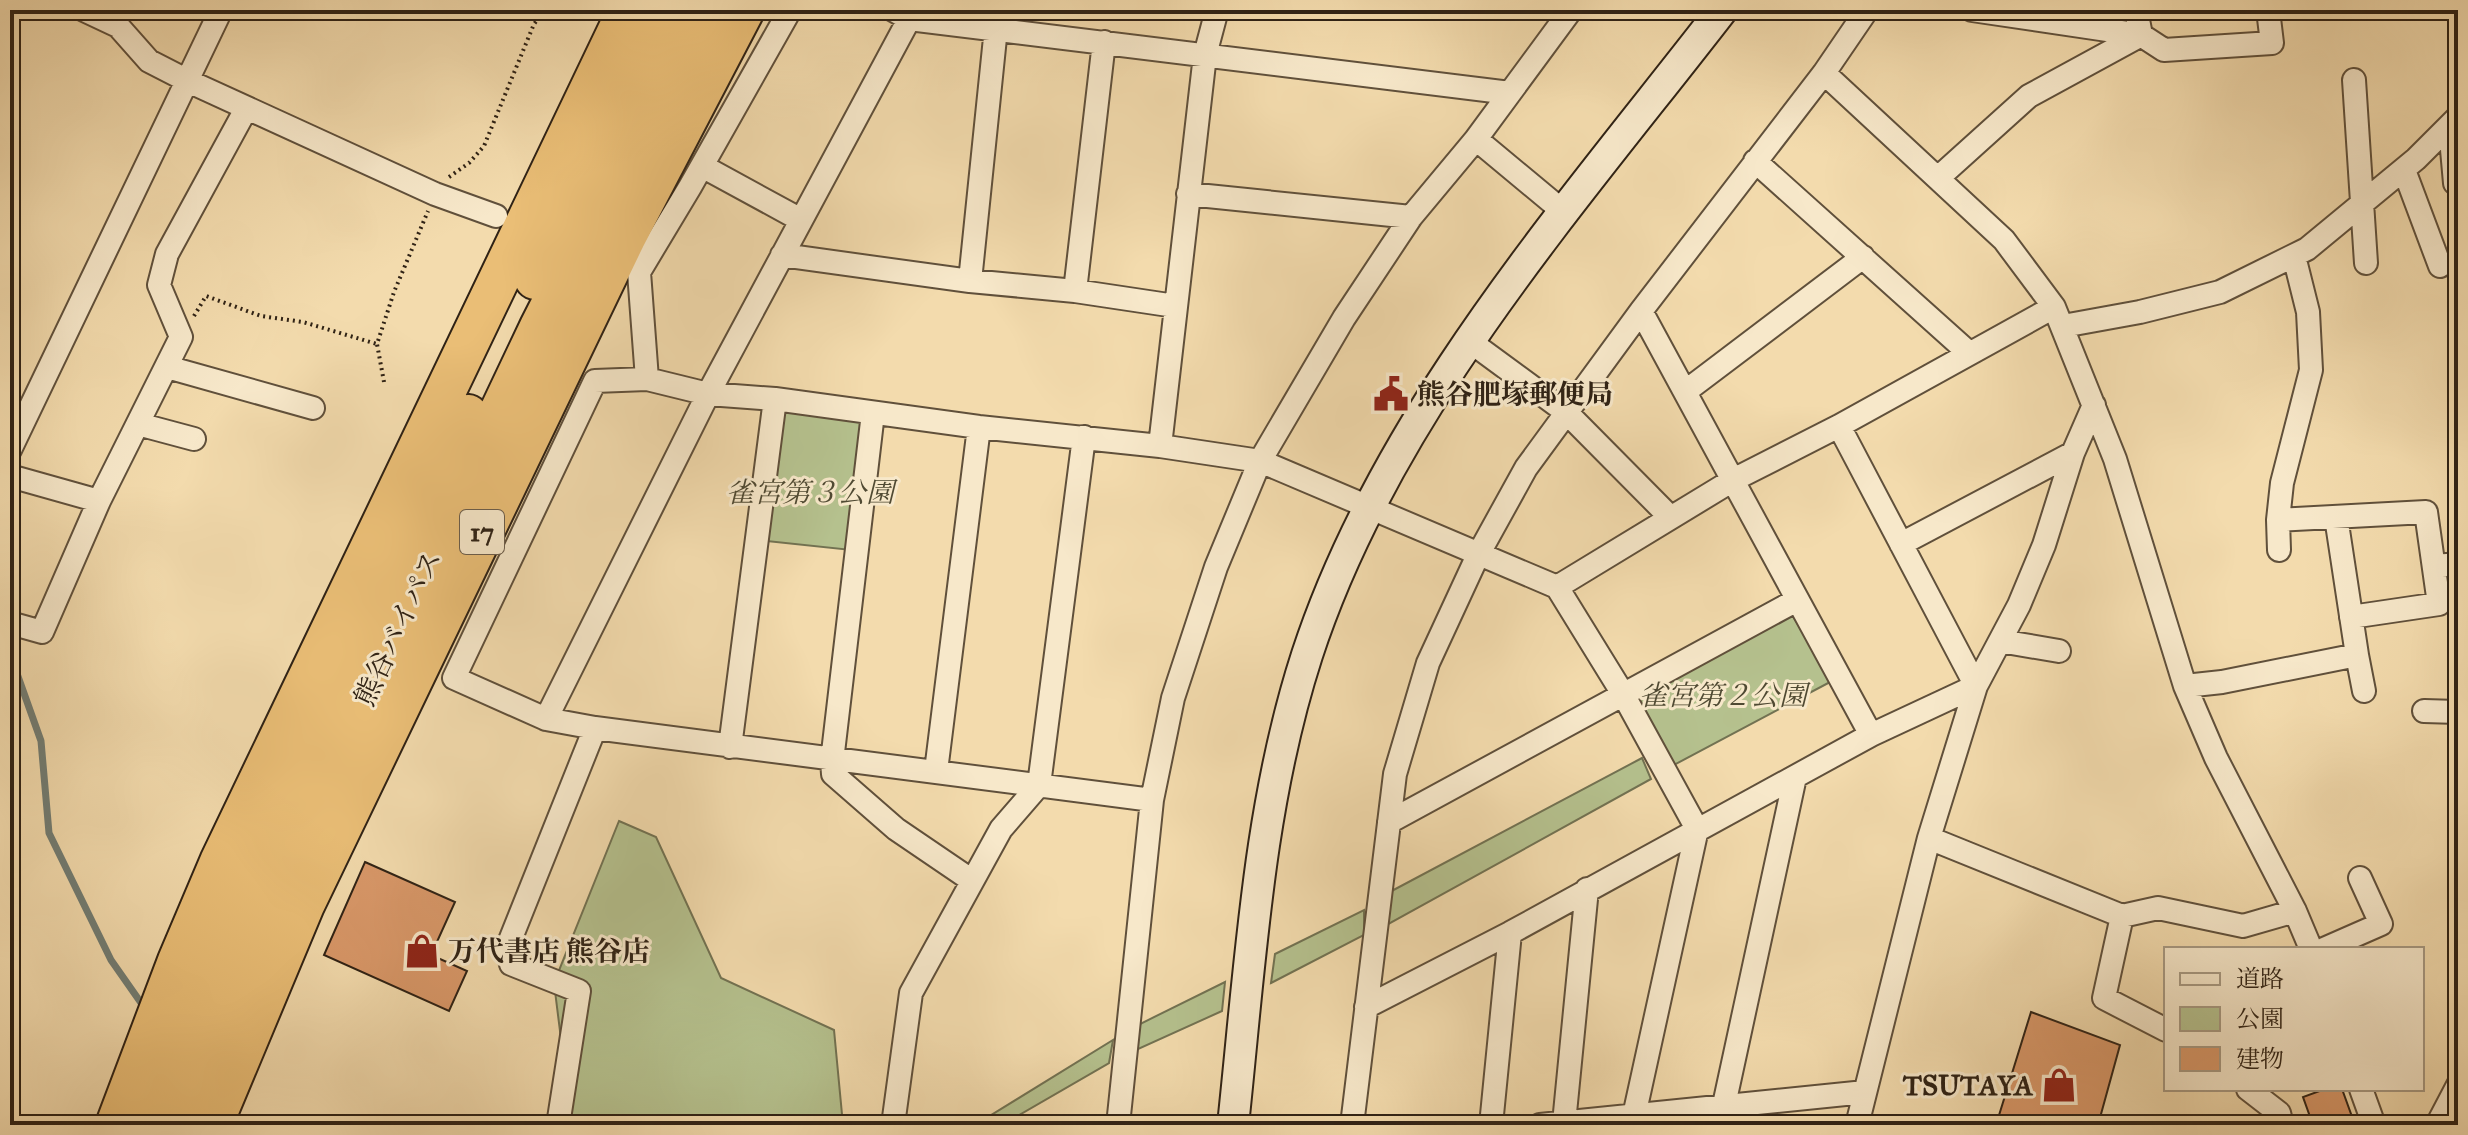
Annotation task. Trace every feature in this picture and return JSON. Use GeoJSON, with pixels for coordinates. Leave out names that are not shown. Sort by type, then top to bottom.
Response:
{"type":"FeatureCollection","features":[{"type":"Feature","properties":{"kind":"highway","name":"17"},"geometry":{"type":"LineString","coordinates":[[116,1125],[149,1039],[208,969],[220,862],[628,10]]}},
{"type":"Feature","properties":{"kind":"highway","name":"熊谷バイパス"},"geometry":{"type":"LineString","coordinates":[[145,1125],[208,969],[298,764],[666,10]]}},
{"type":"Feature","properties":{"kind":"highway","name":"熊谷バイパス"},"geometry":{"type":"LineString","coordinates":[[200,1123],[208,969],[329,772],[540,327],[701,10]]}},
{"type":"Feature","properties":{"kind":"highway","name":"17"},"geometry":{"type":"LineString","coordinates":[[200,1123],[237,1063],[304,905],[503,487],[625,238],[744,10]]}},
{"type":"Feature","properties":{"kind":"street"},"geometry":{"type":"LineString","coordinates":[[84,10],[118,26],[149,61],[188,81],[435,194],[496,216]]}},
{"type":"Feature","properties":{"kind":"street"},"geometry":{"type":"LineString","coordinates":[[10,450],[221,10]]}},
{"type":"Feature","properties":{"kind":"street"},"geometry":{"type":"LineString","coordinates":[[647,379],[639,272],[790,10]]}},
{"type":"Feature","properties":{"kind":"street"},"geometry":{"type":"LineString","coordinates":[[1160,446],[1205,55],[1217,10]]}},
{"type":"Feature","properties":{"kind":"street"},"geometry":{"type":"LineString","coordinates":[[1118,1125],[1152,800],[1173,698],[1216,567],[1260,461],[1344,318],[1411,217],[1476,139],[1571,10]]}},
{"type":"Feature","properties":{"kind":"street"},"geometry":{"type":"LineString","coordinates":[[1233,1125],[1263,847],[1286,736],[1307,656],[1367,508],[1468,340],[1722,10]]}},
{"type":"Feature","properties":{"kind":"street"},"geometry":{"type":"LineString","coordinates":[[1352,1125],[1395,774],[1428,663],[1478,555],[1526,468],[1641,311],[1824,73],[1867,10]]}},
{"type":"Feature","properties":{"kind":"street"},"geometry":{"type":"LineString","coordinates":[[1972,10],[2141,35],[2164,50],[2272,43],[2268,10]]}},
{"type":"Feature","properties":{"kind":"street"},"geometry":{"type":"LineString","coordinates":[[2136,10],[2141,35]]}},
{"type":"Feature","properties":{"kind":"street"},"geometry":{"type":"LineString","coordinates":[[546,719],[708,394],[906,13],[996,28],[1510,93]]}},
{"type":"Feature","properties":{"kind":"street"},"geometry":{"type":"LineString","coordinates":[[970,281],[996,28]]}},
{"type":"Feature","properties":{"kind":"street"},"geometry":{"type":"LineString","coordinates":[[1938,178],[2029,96],[2141,35]]}},
{"type":"Feature","properties":{"kind":"street"},"geometry":{"type":"LineString","coordinates":[[1075,291],[1104,42]]}},
{"type":"Feature","properties":{"kind":"street"},"geometry":{"type":"LineString","coordinates":[[1824,73],[2004,240],[2058,316],[2115,459],[2185,686],[2216,758],[2295,911],[2310,947]]}},
{"type":"Feature","properties":{"kind":"street"},"geometry":{"type":"LineString","coordinates":[[2354,80],[2366,263]]}},
{"type":"Feature","properties":{"kind":"street"},"geometry":{"type":"LineString","coordinates":[[10,623],[42,632],[99,501],[181,337],[159,285],[167,254],[246,109]]}},
{"type":"Feature","properties":{"kind":"street"},"geometry":{"type":"LineString","coordinates":[[1557,587],[1733,480],[1839,426],[1969,353],[2058,316],[2140,312],[2220,292],[2294,256],[2307,249],[2404,170],[2454,122]]}},
{"type":"Feature","properties":{"kind":"street"},"geometry":{"type":"LineString","coordinates":[[2454,122],[2455,183],[2458,182]]}},
{"type":"Feature","properties":{"kind":"street"},"geometry":{"type":"LineString","coordinates":[[1476,139],[1565,213]]}},
{"type":"Feature","properties":{"kind":"street"},"geometry":{"type":"LineString","coordinates":[[1755,161],[1969,353]]}},
{"type":"Feature","properties":{"kind":"street"},"geometry":{"type":"LineString","coordinates":[[702,166],[801,220]]}},
{"type":"Feature","properties":{"kind":"street"},"geometry":{"type":"LineString","coordinates":[[2404,170],[2440,266]]}},
{"type":"Feature","properties":{"kind":"street"},"geometry":{"type":"LineString","coordinates":[[1188,194],[1411,217]]}},
{"type":"Feature","properties":{"kind":"street"},"geometry":{"type":"LineString","coordinates":[[782,255],[1175,306]]}},
{"type":"Feature","properties":{"kind":"street"},"geometry":{"type":"LineString","coordinates":[[2279,550],[2282,483],[2311,370],[2308,312],[2294,256]]}},
{"type":"Feature","properties":{"kind":"street"},"geometry":{"type":"LineString","coordinates":[[1686,391],[1863,257]]}},
{"type":"Feature","properties":{"kind":"street"},"geometry":{"type":"LineString","coordinates":[[1641,311],[1871,735]]}},
{"type":"Feature","properties":{"kind":"street"},"geometry":{"type":"LineString","coordinates":[[1468,340],[1566,412],[1670,517]]}},
{"type":"Feature","properties":{"kind":"street"},"geometry":{"type":"LineString","coordinates":[[167,367],[313,408]]}},
{"type":"Feature","properties":{"kind":"street"},"geometry":{"type":"LineString","coordinates":[[1152,800],[595,728],[546,719],[454,678],[595,381],[647,379],[708,394],[775,399],[1260,461],[1557,587],[1623,694],[1697,829],[1633,1121]]}},
{"type":"Feature","properties":{"kind":"street"},"geometry":{"type":"LineString","coordinates":[[730,747],[775,399]]}},
{"type":"Feature","properties":{"kind":"street"},"geometry":{"type":"LineString","coordinates":[[1857,1125],[1929,838],[1976,686],[2019,605],[2044,545],[2073,453],[2094,405]]}},
{"type":"Feature","properties":{"kind":"street"},"geometry":{"type":"LineString","coordinates":[[873,413],[832,761],[833,774],[896,829],[971,880]]}},
{"type":"Feature","properties":{"kind":"street"},"geometry":{"type":"LineString","coordinates":[[138,424],[194,439]]}},
{"type":"Feature","properties":{"kind":"street"},"geometry":{"type":"LineString","coordinates":[[1839,426],[1976,686]]}},
{"type":"Feature","properties":{"kind":"street"},"geometry":{"type":"LineString","coordinates":[[936,771],[979,427]]}},
{"type":"Feature","properties":{"kind":"street"},"geometry":{"type":"LineString","coordinates":[[893,1125],[911,993],[1001,829],[1039,785],[1084,437]]}},
{"type":"Feature","properties":{"kind":"street"},"geometry":{"type":"LineString","coordinates":[[1901,544],[2073,453]]}},
{"type":"Feature","properties":{"kind":"street"},"geometry":{"type":"LineString","coordinates":[[10,476],[99,501]]}},
{"type":"Feature","properties":{"kind":"street"},"geometry":{"type":"LineString","coordinates":[[2278,520],[2426,512],[2447,565],[2439,604],[2351,617]]}},
{"type":"Feature","properties":{"kind":"street"},"geometry":{"type":"LineString","coordinates":[[2336,517],[2364,691]]}},
{"type":"Feature","properties":{"kind":"street"},"geometry":{"type":"LineString","coordinates":[[1389,822],[1797,600]]}},
{"type":"Feature","properties":{"kind":"street"},"geometry":{"type":"LineString","coordinates":[[2000,641],[2059,651]]}},
{"type":"Feature","properties":{"kind":"street"},"geometry":{"type":"LineString","coordinates":[[2185,686],[2222,682],[2357,655]]}},
{"type":"Feature","properties":{"kind":"street"},"geometry":{"type":"LineString","coordinates":[[1366,1007],[1510,933],[1871,735],[1976,686]]}},
{"type":"Feature","properties":{"kind":"street"},"geometry":{"type":"LineString","coordinates":[[2424,711],[2458,712]]}},
{"type":"Feature","properties":{"kind":"street"},"geometry":{"type":"LineString","coordinates":[[558,1125],[579,991],[511,964],[507,948],[595,728]]}},
{"type":"Feature","properties":{"kind":"street"},"geometry":{"type":"LineString","coordinates":[[1724,1105],[1795,777]]}},
{"type":"Feature","properties":{"kind":"street"},"geometry":{"type":"LineString","coordinates":[[1929,838],[2122,916],[2158,908],[2243,926],[2295,911]]}},
{"type":"Feature","properties":{"kind":"street"},"geometry":{"type":"LineString","coordinates":[[2329,947],[2381,924],[2360,878]]}},
{"type":"Feature","properties":{"kind":"street"},"geometry":{"type":"LineString","coordinates":[[1564,1123],[1587,889]]}},
{"type":"Feature","properties":{"kind":"street"},"geometry":{"type":"LineString","coordinates":[[2122,916],[2104,998],[2164,1029]]}},
{"type":"Feature","properties":{"kind":"street"},"geometry":{"type":"LineString","coordinates":[[1491,1125],[1510,933]]}},
{"type":"Feature","properties":{"kind":"street"},"geometry":{"type":"LineString","coordinates":[[2437,1125],[2458,1085]]}},
{"type":"Feature","properties":{"kind":"street"},"geometry":{"type":"LineString","coordinates":[[2251,1091],[2279,1113],[2282,1125]]}},
{"type":"Feature","properties":{"kind":"street"},"geometry":{"type":"LineString","coordinates":[[2362,1091],[2374,1125]]}},
{"type":"Feature","properties":{"kind":"street"},"geometry":{"type":"LineString","coordinates":[[1540,1125],[1633,1121],[1724,1105],[1865,1092]]}},
{"type":"Feature","properties":{"kind":"path"},"geometry":{"type":"LineString","coordinates":[[384,382],[377,344],[394,292],[435,194],[484,146],[534,24],[545,10]]}},
{"type":"Feature","properties":{"kind":"path"},"geometry":{"type":"LineString","coordinates":[[181,337],[206,296],[261,316],[303,322],[377,344]]}},
{"type":"Feature","properties":{"kind":"green space","name":"雀宮第３公園"},"geometry":{"type":"Polygon","coordinates":[[[774,406],[866,419],[851,550],[757,540],[774,406]]]}},
{"type":"Feature","properties":{"kind":"green space","name":"雀宮第２公園"},"geometry":{"type":"Polygon","coordinates":[[[1791,613],[1832,681],[1672,766],[1635,696],[1791,613]]]}},
{"type":"Feature","properties":{"kind":"green space"},"geometry":{"type":"Polygon","coordinates":[[[1642,758],[1651,779],[1383,927],[1386,894],[1642,758]]]}},
{"type":"Feature","properties":{"kind":"green space"},"geometry":{"type":"Polygon","coordinates":[[[619,821],[656,837],[721,978],[834,1030],[843,1125],[571,1119],[554,983],[619,821]]]}},
{"type":"Feature","properties":{"kind":"green space"},"geometry":{"type":"Polygon","coordinates":[[[1364,910],[1364,935],[1271,983],[1275,954],[1364,910]]]}},
{"type":"Feature","properties":{"kind":"green space"},"geometry":{"type":"Polygon","coordinates":[[[1225,982],[1222,1011],[1136,1050],[1136,1026],[1225,982]]]}},
{"type":"Feature","properties":{"kind":"green space"},"geometry":{"type":"Polygon","coordinates":[[[1113,1040],[1109,1063],[1002,1125],[975,1125],[1113,1040]]]}},
{"type":"Feature","properties":{"kind":"building"},"geometry":{"type":"Polygon","coordinates":[[[365,862],[455,902],[431,955],[467,971],[449,1011],[324,955],[365,862]]]}},
{"type":"Feature","properties":{"kind":"building","name":"TSUTAYA"},"geometry":{"type":"Polygon","coordinates":[[[2031,1012],[2120,1045],[2098,1125],[1996,1125],[2031,1012]]]}},
{"type":"Feature","properties":{"kind":"building"},"geometry":{"type":"Polygon","coordinates":[[[2320,1091],[2343,1091],[2355,1125],[2313,1125],[2303,1097],[2320,1091]]]}},
{"type":"Feature","properties":{"kind":"waterway"},"geometry":{"type":"LineString","coordinates":[[10,654],[41,741],[49,833],[111,960],[146,1010]]}},
{"type":"Feature","properties":{"kind":"place","name":"熊谷肥塚郵便局"},"geometry":{"type":"Point","coordinates":[1391,394]}},
{"type":"Feature","properties":{"kind":"place","name":"万代書店 熊谷店"},"geometry":{"type":"Point","coordinates":[422,951]}},
{"type":"Feature","properties":{"kind":"place","name":"TSUTAYA"},"geometry":{"type":"Point","coordinates":[2059,1085]}}]}
